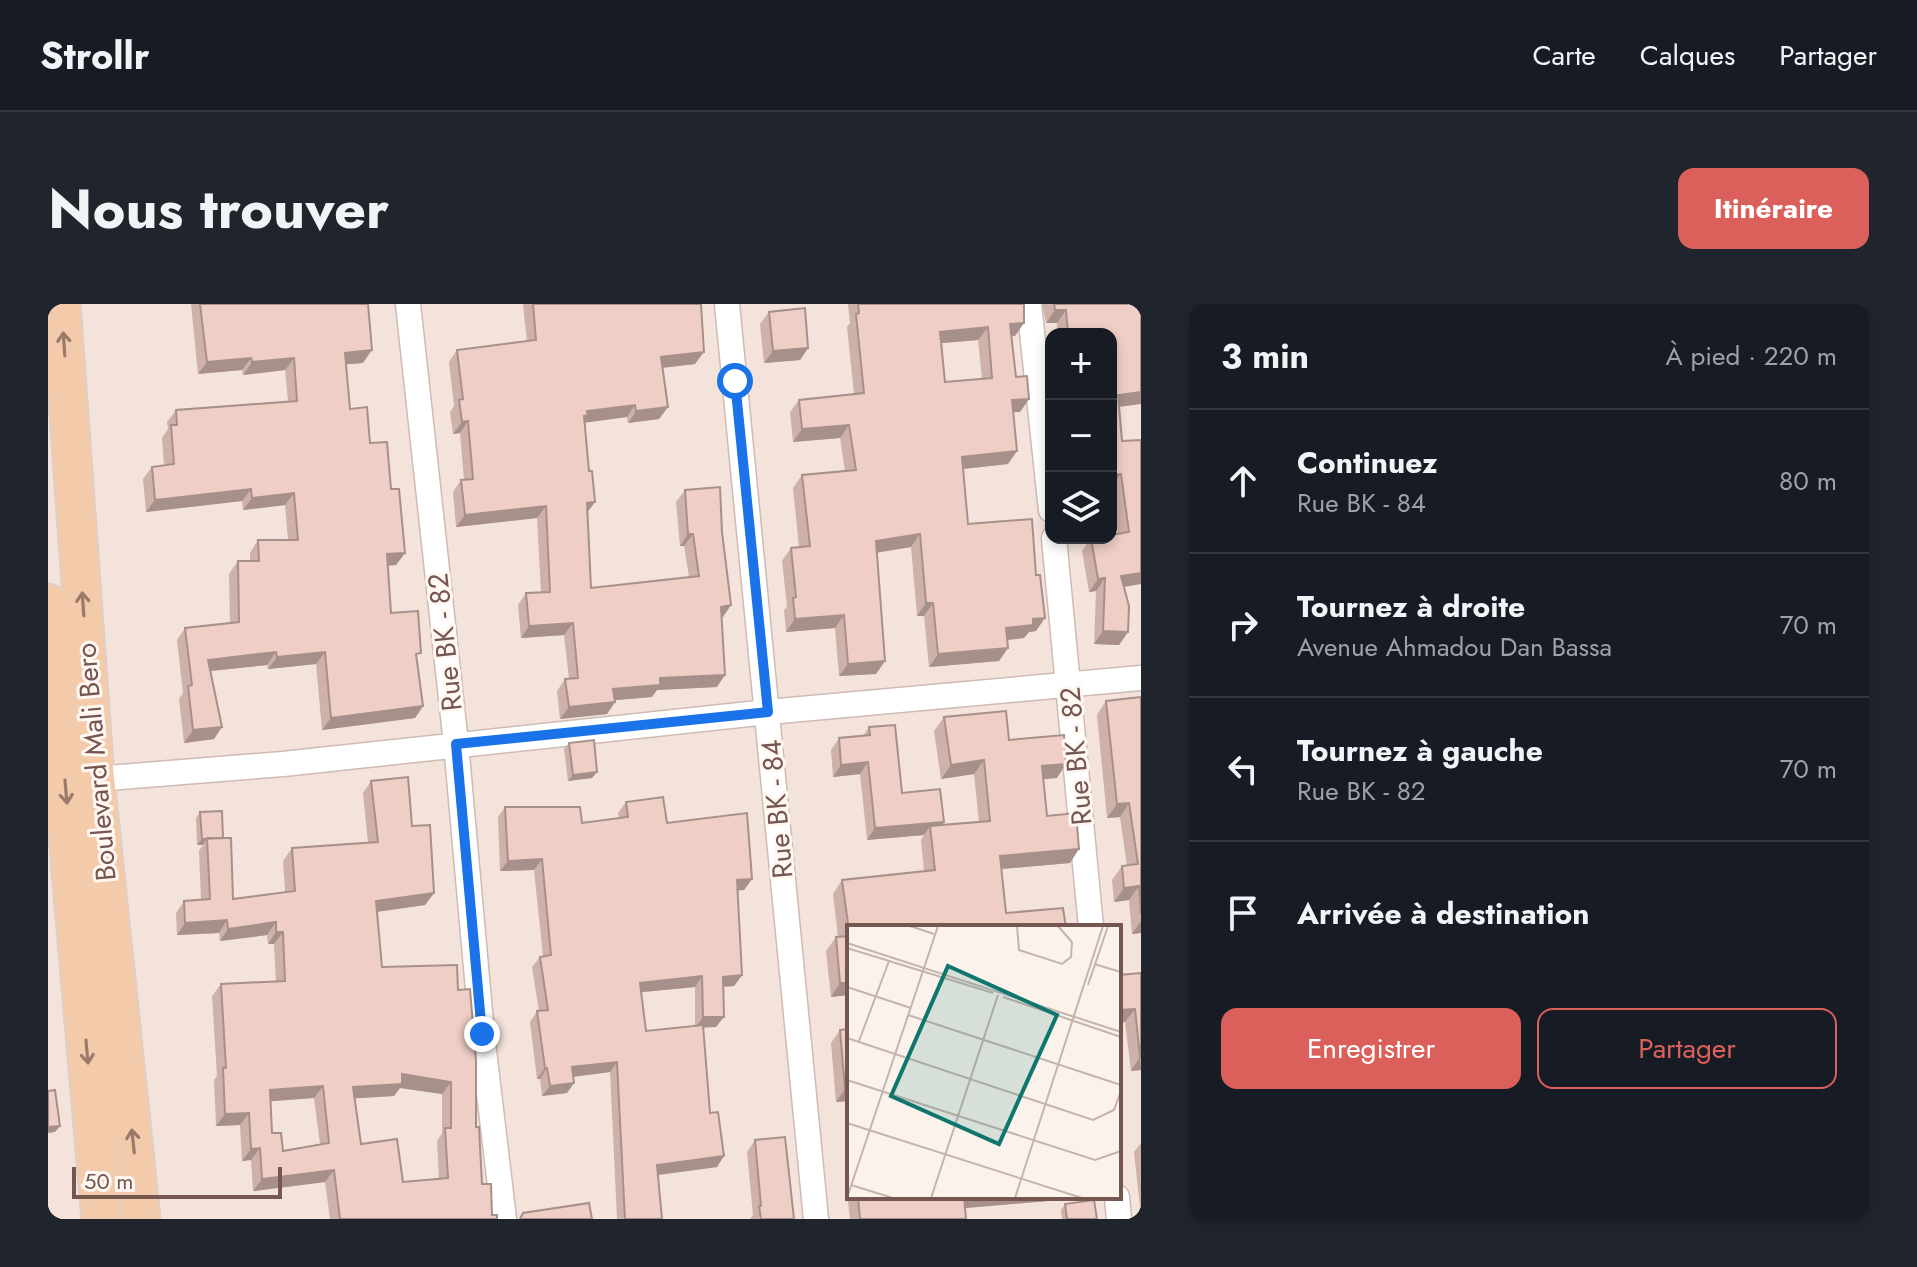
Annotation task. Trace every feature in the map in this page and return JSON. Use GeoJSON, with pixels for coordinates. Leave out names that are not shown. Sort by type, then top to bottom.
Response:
{"type":"FeatureCollection","features":[{"type":"Feature","properties":{"kind":"main road","name":"Boulevard Mali Bero"},"geometry":{"type":"LineString","coordinates":[[61,304],[95,779],[141,1219]]}},
{"type":"Feature","properties":{"kind":"main road","name":"Boulevard Mali Bero"},"geometry":{"type":"LineString","coordinates":[[48,603],[101,1219]]}},
{"type":"Feature","properties":{"kind":"street","name":"Rue BK - 82"},"geometry":{"type":"LineString","coordinates":[[408,304],[456,744],[482,1034],[504,1219]]}},
{"type":"Feature","properties":{"kind":"street","name":"Rue BK - 84"},"geometry":{"type":"LineString","coordinates":[[727,304],[816,1219]]}},
{"type":"Feature","properties":{"kind":"street"},"geometry":{"type":"LineString","coordinates":[[1029,304],[1047,472]]}},
{"type":"Feature","properties":{"kind":"street","name":"Rue BK - 82"},"geometry":{"type":"LineString","coordinates":[[1055,544],[1091,925]]}},
{"type":"Feature","properties":{"kind":"street"},"geometry":{"type":"LineString","coordinates":[[95,779],[283,764],[768,712],[1141,678]]}},
{"type":"Feature","properties":{"kind":"street"},"geometry":{"type":"LineString","coordinates":[[1117,1199],[1119,1219]]}},
{"type":"Feature","properties":{"kind":"shaded area"},"geometry":{"type":"Polygon","coordinates":[[[48,304],[1141,304],[1141,1219],[48,1219],[48,304]]]}},
{"type":"Feature","properties":{"kind":"building"},"geometry":{"type":"Polygon","coordinates":[[[200,304],[368,304],[372,350],[345,353],[350,409],[367,407],[370,443],[387,442],[391,489],[399,489],[405,553],[387,554],[391,613],[418,611],[421,653],[416,654],[423,706],[331,718],[325,652],[277,657],[276,652],[208,660],[222,727],[193,730],[188,686],[192,685],[185,628],[239,622],[238,561],[259,561],[258,540],[298,540],[294,493],[252,498],[251,489],[155,500],[152,467],[174,464],[171,425],[177,425],[176,410],[297,401],[294,358],[207,362],[200,304]]]}},
{"type":"Feature","properties":{"kind":"building"},"geometry":{"type":"Polygon","coordinates":[[[533,304],[701,304],[704,352],[661,357],[668,407],[636,411],[635,405],[587,411],[588,415],[584,416],[595,502],[587,503],[591,588],[699,576],[693,534],[688,534],[685,490],[720,487],[731,605],[721,607],[725,675],[660,678],[660,685],[613,689],[615,702],[569,707],[565,679],[578,678],[573,623],[529,626],[526,593],[550,592],[546,506],[465,515],[461,480],[473,479],[468,421],[462,422],[459,400],[463,399],[457,350],[536,340],[533,304]]]}},
{"type":"Feature","properties":{"kind":"building"},"geometry":{"type":"Polygon","coordinates":[[[858,304],[1024,304],[1024,323],[1010,324],[1016,377],[1027,376],[1029,399],[1012,400],[1017,451],[962,457],[968,524],[1032,519],[1036,575],[1040,575],[1045,618],[1033,619],[1033,625],[1006,628],[1008,648],[938,654],[933,603],[926,603],[920,534],[876,541],[885,661],[848,664],[844,615],[795,619],[791,548],[810,546],[802,475],[856,470],[849,425],[802,429],[799,400],[864,393],[856,314],[859,313],[858,304]],[[988,327],[940,332],[945,382],[992,378],[988,327]]]}},
{"type":"Feature","properties":{"kind":"building"},"geometry":{"type":"Polygon","coordinates":[[[1054,304],[1141,304],[1141,392],[1118,395],[1122,441],[1141,440],[1141,573],[1121,576],[1129,606],[1128,632],[1103,631],[1105,578],[1098,579],[1092,544],[1117,544],[1117,534],[1129,532],[1121,474],[1117,474],[1117,328],[1068,328],[1066,310],[1055,310],[1054,304]]]}},
{"type":"Feature","properties":{"kind":"building"},"geometry":{"type":"Polygon","coordinates":[[[805,308],[808,348],[773,351],[769,312],[805,308]]]}},
{"type":"Feature","properties":{"kind":"building"},"geometry":{"type":"Polygon","coordinates":[[[1141,697],[1141,914],[1139,886],[1124,888],[1122,866],[1138,864],[1129,803],[1117,804],[1106,701],[1141,697]]]}},
{"type":"Feature","properties":{"kind":"building"},"geometry":{"type":"Polygon","coordinates":[[[1006,711],[1009,740],[1064,735],[1066,764],[1042,766],[1047,816],[1076,813],[1079,849],[1000,856],[1006,913],[1063,908],[1066,925],[848,925],[842,880],[935,870],[930,826],[990,821],[984,760],[951,765],[944,717],[1006,711]]]}},
{"type":"Feature","properties":{"kind":"building"},"geometry":{"type":"Polygon","coordinates":[[[895,725],[902,793],[940,789],[944,822],[875,828],[868,762],[841,765],[839,738],[870,735],[869,727],[895,725]]]}},
{"type":"Feature","properties":{"kind":"building"},"geometry":{"type":"Polygon","coordinates":[[[594,740],[597,772],[573,775],[569,743],[594,740]]]}},
{"type":"Feature","properties":{"kind":"building"},"geometry":{"type":"Polygon","coordinates":[[[408,777],[412,826],[430,825],[434,893],[376,901],[382,967],[457,965],[458,990],[470,989],[476,1061],[476,1127],[479,1127],[482,1184],[491,1184],[492,1215],[497,1215],[497,1219],[340,1219],[334,1170],[262,1179],[260,1148],[251,1149],[249,1113],[225,1114],[223,1068],[226,1068],[221,984],[285,981],[283,932],[276,932],[276,922],[228,929],[227,920],[185,923],[184,901],[210,899],[207,838],[231,838],[233,899],[295,891],[292,848],[378,842],[371,781],[408,777]],[[402,1074],[402,1084],[353,1087],[361,1144],[397,1139],[403,1182],[448,1178],[445,1128],[451,1128],[451,1082],[402,1074]],[[323,1086],[270,1090],[272,1133],[281,1133],[283,1151],[329,1143],[323,1086]]]}},
{"type":"Feature","properties":{"kind":"building"},"geometry":{"type":"Polygon","coordinates":[[[663,797],[667,823],[747,813],[752,879],[737,880],[742,975],[723,977],[724,1017],[703,1017],[702,976],[640,983],[646,1031],[703,1025],[710,1113],[718,1112],[724,1156],[657,1165],[662,1219],[625,1219],[617,1062],[572,1067],[574,1083],[550,1086],[537,1011],[548,1010],[540,957],[551,955],[542,859],[508,861],[505,807],[580,807],[582,823],[628,817],[626,802],[663,797]]]}},
{"type":"Feature","properties":{"kind":"building"},"geometry":{"type":"Polygon","coordinates":[[[222,811],[223,838],[202,839],[200,812],[222,811]]]}},
{"type":"Feature","properties":{"kind":"building"},"geometry":{"type":"Polygon","coordinates":[[[847,936],[847,983],[840,983],[836,937],[847,936]]]}},
{"type":"Feature","properties":{"kind":"building"},"geometry":{"type":"Polygon","coordinates":[[[1141,973],[1141,1057],[1135,1009],[1121,1010],[1121,975],[1141,973]]]}},
{"type":"Feature","properties":{"kind":"building"},"geometry":{"type":"Polygon","coordinates":[[[847,1029],[847,1089],[845,1089],[840,1030],[847,1029]]]}},
{"type":"Feature","properties":{"kind":"building"},"geometry":{"type":"Polygon","coordinates":[[[55,1090],[60,1126],[48,1127],[48,1091],[55,1090]]]}},
{"type":"Feature","properties":{"kind":"building"},"geometry":{"type":"Polygon","coordinates":[[[785,1137],[794,1219],[761,1219],[755,1140],[785,1137]]]}},
{"type":"Feature","properties":{"kind":"building"},"geometry":{"type":"Polygon","coordinates":[[[858,1199],[964,1199],[966,1219],[860,1219],[858,1199]]]}},
{"type":"Feature","properties":{"kind":"building"},"geometry":{"type":"Polygon","coordinates":[[[1094,1200],[1097,1219],[1067,1219],[1065,1204],[1094,1200]]]}},
{"type":"Feature","properties":{"kind":"building"},"geometry":{"type":"Polygon","coordinates":[[[589,1203],[592,1219],[520,1219],[523,1213],[589,1203]]]}},
{"type":"Feature","properties":{"kind":"route"},"geometry":{"type":"LineString","coordinates":[[482,1034],[456,744],[768,712],[735,381]]}}]}
